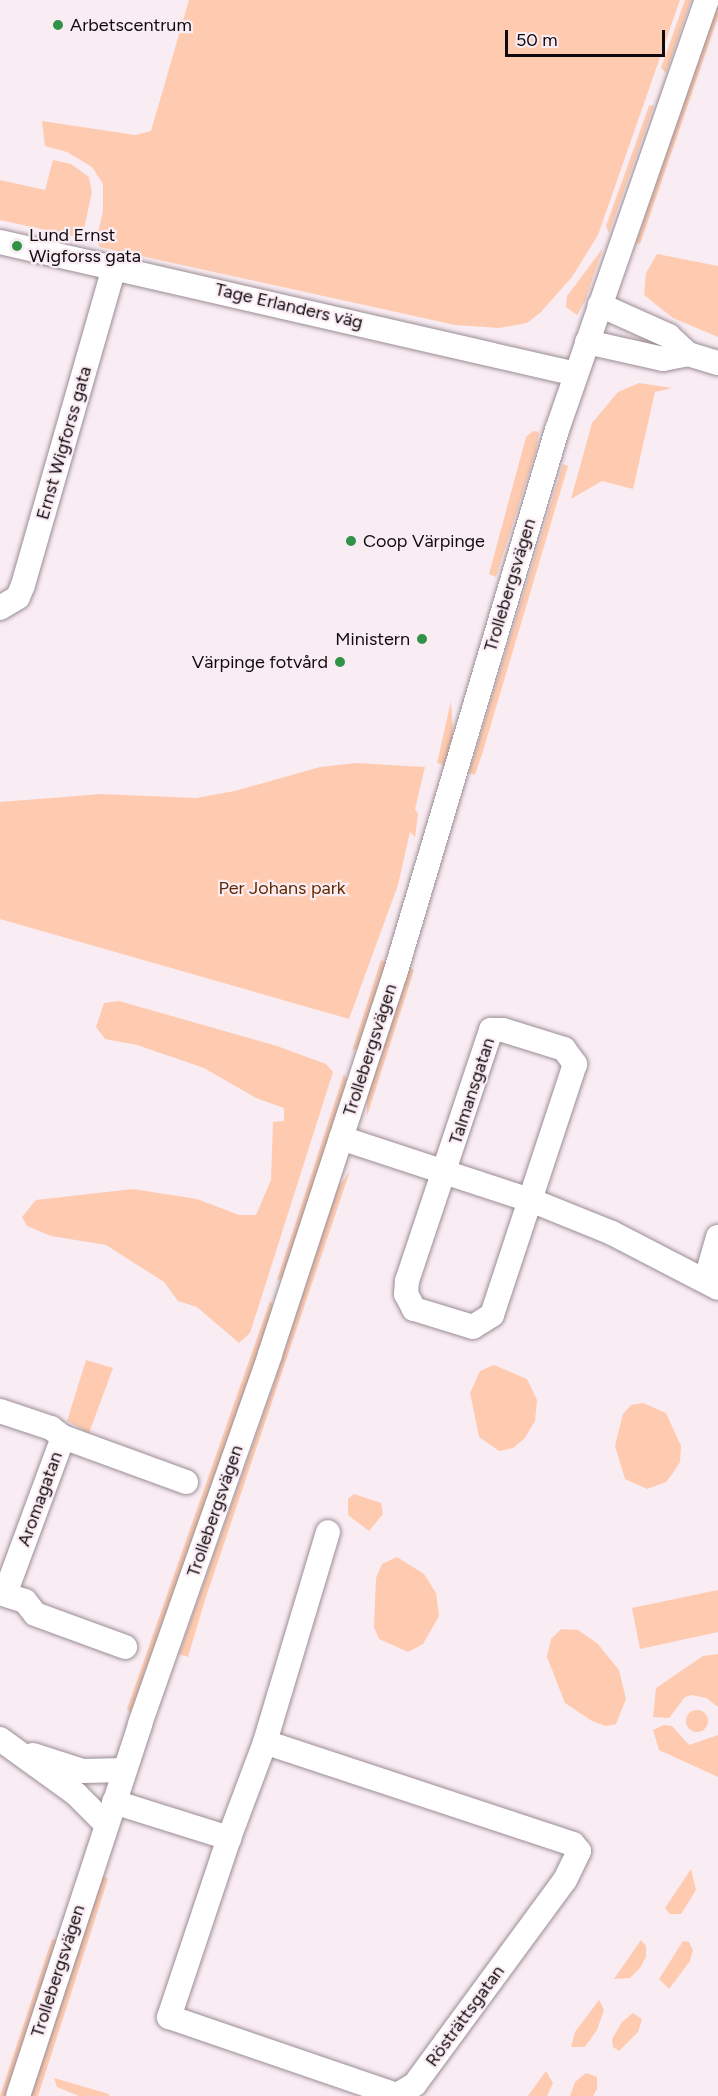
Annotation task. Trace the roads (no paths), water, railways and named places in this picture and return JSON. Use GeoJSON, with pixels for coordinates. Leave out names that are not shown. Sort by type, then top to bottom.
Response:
{"type":"FeatureCollection","features":[{"type":"Feature","properties":{"kind":"street","name":"Trollebergsvägen"},"geometry":{"type":"LineString","coordinates":[[18,2096],[124,1770],[266,1365],[395,974],[576,374],[707,0]]}},
{"type":"Feature","properties":{"kind":"street","name":"Tage Erlanders väg"},"geometry":{"type":"LineString","coordinates":[[0,242],[576,374]]}},
{"type":"Feature","properties":{"kind":"street","name":"Ernst Wigforss gata"},"geometry":{"type":"LineString","coordinates":[[0,608],[18,597],[23,585],[114,267]]}},
{"type":"Feature","properties":{"kind":"street"},"geometry":{"type":"LineString","coordinates":[[600,305],[669,336],[688,354],[718,363]]}},
{"type":"Feature","properties":{"kind":"street"},"geometry":{"type":"LineString","coordinates":[[587,342],[663,359],[688,354]]}},
{"type":"Feature","properties":{"kind":"street","name":"Talmansgatan"},"geometry":{"type":"LineString","coordinates":[[491,1030],[503,1030],[564,1049],[575,1064],[533,1201],[492,1315],[473,1327],[414,1308],[406,1294],[407,1281],[446,1173],[491,1030]]}},
{"type":"Feature","properties":{"kind":"street"},"geometry":{"type":"LineString","coordinates":[[341,1138],[533,1201],[612,1233],[712,1283],[718,1237]]}},
{"type":"Feature","properties":{"kind":"street","name":"Aromagatan"},"geometry":{"type":"LineString","coordinates":[[0,1411],[51,1428],[63,1437],[186,1482]]}},
{"type":"Feature","properties":{"kind":"street","name":"Aromagatan"},"geometry":{"type":"LineString","coordinates":[[3,1594],[63,1437]]}},
{"type":"Feature","properties":{"kind":"street","name":"Rösträttsgatan"},"geometry":{"type":"LineString","coordinates":[[265,1742],[573,1844],[579,1851],[578,1859],[415,2084],[397,2094],[169,2017],[229,1838],[265,1742],[328,1532]]}},
{"type":"Feature","properties":{"kind":"street"},"geometry":{"type":"LineString","coordinates":[[3,1594],[25,1602],[35,1614],[125,1647]]}},
{"type":"Feature","properties":{"kind":"street"},"geometry":{"type":"LineString","coordinates":[[7,1744],[83,1771],[124,1770]]}},
{"type":"Feature","properties":{"kind":"street"},"geometry":{"type":"LineString","coordinates":[[7,1744],[76,1794],[110,1813],[229,1838]]}},
{"type":"Feature","properties":{"kind":"place","name":"Arbetscentrum"},"geometry":{"type":"Point","coordinates":[58,25]}},
{"type":"Feature","properties":{"kind":"place","name":"Lund Ernst Wigforss gata"},"geometry":{"type":"Point","coordinates":[17,246]}},
{"type":"Feature","properties":{"kind":"place","name":"Coop Värpinge"},"geometry":{"type":"Point","coordinates":[351,541]}},
{"type":"Feature","properties":{"kind":"place","name":"Ministern"},"geometry":{"type":"Point","coordinates":[422,639]}},
{"type":"Feature","properties":{"kind":"place","name":"Värpinge fotvård"},"geometry":{"type":"Point","coordinates":[340,662]}},
{"type":"Feature","properties":{"kind":"park label","name":"Per Johans park"},"geometry":{"type":"Point","coordinates":[282,888]}}]}
